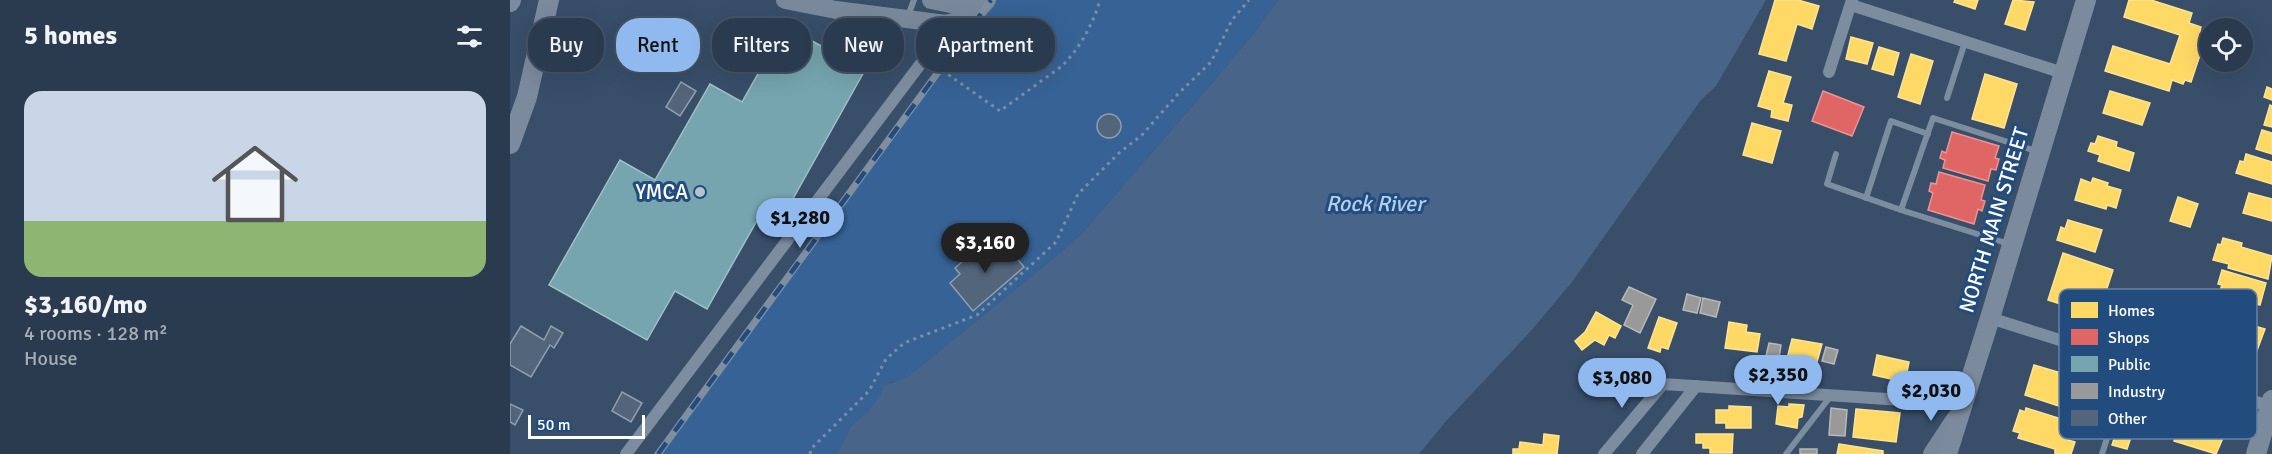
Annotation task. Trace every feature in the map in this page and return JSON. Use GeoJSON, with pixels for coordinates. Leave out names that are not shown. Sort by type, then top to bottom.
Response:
{"type":"FeatureCollection","features":[{"type":"Feature","properties":{"kind":"main road"},"geometry":{"type":"LineString","coordinates":[[510,144],[527,97],[549,0]]}},
{"type":"Feature","properties":{"kind":"main road","name":"NORTH MAIN STREET"},"geometry":{"type":"LineString","coordinates":[[1947,454],[2086,0]]}},
{"type":"Feature","properties":{"kind":"main road"},"geometry":{"type":"LineString","coordinates":[[2256,454],[2271,404]]}},
{"type":"Feature","properties":{"kind":"street"},"geometry":{"type":"LineString","coordinates":[[785,0],[837,5],[916,21]]}},
{"type":"Feature","properties":{"kind":"street"},"geometry":{"type":"LineString","coordinates":[[931,0],[960,6],[970,0]]}},
{"type":"Feature","properties":{"kind":"street"},"geometry":{"type":"LineString","coordinates":[[968,18],[972,17],[987,0]]}},
{"type":"Feature","properties":{"kind":"street"},"geometry":{"type":"LineString","coordinates":[[1829,72],[1851,2],[2063,73]]}},
{"type":"Feature","properties":{"kind":"street"},"geometry":{"type":"LineString","coordinates":[[626,454],[916,70]]}},
{"type":"Feature","properties":{"kind":"street"},"geometry":{"type":"LineString","coordinates":[[1990,318],[2059,340]]}},
{"type":"Feature","properties":{"kind":"street"},"geometry":{"type":"LineString","coordinates":[[1597,377],[1663,384],[1832,394],[1961,407],[1932,454]]}},
{"type":"Feature","properties":{"kind":"street"},"geometry":{"type":"LineString","coordinates":[[1605,454],[1663,384]]}},
{"type":"Feature","properties":{"kind":"street"},"geometry":{"type":"LineString","coordinates":[[1642,454],[1696,386]]}},
{"type":"Feature","properties":{"kind":"lane"},"geometry":{"type":"LineString","coordinates":[[907,20],[914,0]]}},
{"type":"Feature","properties":{"kind":"lane"},"geometry":{"type":"LineString","coordinates":[[1947,98],[1966,41]]}},
{"type":"Feature","properties":{"kind":"lane"},"geometry":{"type":"LineString","coordinates":[[1901,210],[1933,118],[2040,152]]}},
{"type":"Feature","properties":{"kind":"lane"},"geometry":{"type":"LineString","coordinates":[[1866,198],[1891,121],[1928,134]]}},
{"type":"Feature","properties":{"kind":"lane"},"geometry":{"type":"LineString","coordinates":[[1836,154],[1827,184],[2012,245]]}},
{"type":"Feature","properties":{"kind":"lane"},"geometry":{"type":"LineString","coordinates":[[1786,454],[1832,394]]}},
{"type":"Feature","properties":{"kind":"lane"},"geometry":{"type":"LineString","coordinates":[[2102,454],[2107,439]]}},
{"type":"Feature","properties":{"kind":"path"},"geometry":{"type":"LineString","coordinates":[[1055,71],[1071,57],[1095,18],[1100,0]]}},
{"type":"Feature","properties":{"kind":"path"},"geometry":{"type":"LineString","coordinates":[[810,454],[811,449],[868,391],[886,359],[904,343],[977,315],[1056,242],[1078,194],[1119,153],[1142,135],[1178,94],[1211,62],[1232,20],[1249,0]]}},
{"type":"Feature","properties":{"kind":"path"},"geometry":{"type":"LineString","coordinates":[[945,72],[1000,111],[1054,72]]}},
{"type":"Feature","properties":{"kind":"shaded area"},"geometry":{"type":"Polygon","coordinates":[[[991,0],[1278,0],[1213,82],[1083,232],[906,378],[891,382],[869,410],[851,426],[837,454],[658,454],[938,72],[1055,72],[1055,18],[978,18],[991,0]]]}},
{"type":"Feature","properties":{"kind":"water","name":"Rock River"},"geometry":{"type":"Polygon","coordinates":[[[1278,0],[1766,0],[1716,86],[1701,100],[1572,282],[1530,332],[1447,420],[1419,454],[837,454],[851,426],[869,410],[883,390],[882,386],[906,378],[1083,232],[1213,82],[1278,0]]]}},
{"type":"Feature","properties":{"kind":"building: Homes"},"geometry":{"type":"Polygon","coordinates":[[[1775,0],[1798,0],[1819,6],[1812,29],[1797,24],[1786,61],[1759,54],[1775,0]]]}},
{"type":"Feature","properties":{"kind":"building: Homes"},"geometry":{"type":"Polygon","coordinates":[[[1955,0],[1978,0],[1975,9],[1954,2],[1955,0]]]}},
{"type":"Feature","properties":{"kind":"building: Homes"},"geometry":{"type":"Polygon","coordinates":[[[2013,0],[2034,2],[2025,30],[2005,24],[2013,0]]]}},
{"type":"Feature","properties":{"kind":"building: Homes"},"geometry":{"type":"Polygon","coordinates":[[[2129,0],[2151,0],[2192,13],[2189,23],[2199,26],[2199,58],[2191,82],[2185,80],[2183,84],[2172,80],[2169,91],[2105,71],[2113,46],[2170,64],[2180,35],[2124,17],[2129,0]]]}},
{"type":"Feature","properties":{"kind":"building: Homes"},"geometry":{"type":"Polygon","coordinates":[[[1851,37],[1873,43],[1867,64],[1846,59],[1851,37]]]}},
{"type":"Feature","properties":{"kind":"building: Homes"},"geometry":{"type":"Polygon","coordinates":[[[1879,47],[1899,53],[1893,75],[1872,69],[1879,47]]]}},
{"type":"Feature","properties":{"kind":"building: Homes"},"geometry":{"type":"Polygon","coordinates":[[[1911,54],[1933,61],[1920,104],[1898,97],[1911,54]]]}},
{"type":"Feature","properties":{"kind":"building: Homes"},"geometry":{"type":"Polygon","coordinates":[[[1769,71],[1791,77],[1783,103],[1792,105],[1788,121],[1771,117],[1772,110],[1758,106],[1769,71]]]}},
{"type":"Feature","properties":{"kind":"building: Homes"},"geometry":{"type":"Polygon","coordinates":[[[1985,74],[2017,84],[2004,128],[1972,119],[1985,74]]]}},
{"type":"Feature","properties":{"kind":"building: Homes"},"geometry":{"type":"Polygon","coordinates":[[[2267,87],[2272,89],[2272,100],[2264,97],[2267,87]]]}},
{"type":"Feature","properties":{"kind":"building: Homes"},"geometry":{"type":"Polygon","coordinates":[[[2110,91],[2150,103],[2142,125],[2103,113],[2110,91]]]}},
{"type":"Feature","properties":{"kind":"building: Homes"},"geometry":{"type":"Polygon","coordinates":[[[2270,105],[2272,106],[2272,127],[2264,125],[2270,105]]]}},
{"type":"Feature","properties":{"kind":"building: Homes"},"geometry":{"type":"Polygon","coordinates":[[[1752,123],[1781,131],[1772,163],[1743,155],[1752,123]]]}},
{"type":"Feature","properties":{"kind":"building: Homes"},"geometry":{"type":"Polygon","coordinates":[[[2262,130],[2272,133],[2272,154],[2256,149],[2262,130]]]}},
{"type":"Feature","properties":{"kind":"building: Homes"},"geometry":{"type":"Polygon","coordinates":[[[2098,136],[2117,142],[2116,147],[2134,153],[2129,171],[2098,161],[2100,155],[2088,151],[2091,143],[2095,144],[2098,136]]]}},
{"type":"Feature","properties":{"kind":"building: Homes"},"geometry":{"type":"Polygon","coordinates":[[[2246,154],[2272,162],[2272,184],[2236,173],[2240,161],[2244,162],[2246,154]]]}},
{"type":"Feature","properties":{"kind":"building: Homes"},"geometry":{"type":"Polygon","coordinates":[[[2093,178],[2108,183],[2107,186],[2121,190],[2116,208],[2107,205],[2106,209],[2075,200],[2081,179],[2091,183],[2093,178]]]}},
{"type":"Feature","properties":{"kind":"building: Homes"},"geometry":{"type":"Polygon","coordinates":[[[2249,193],[2272,199],[2272,221],[2243,213],[2249,193]]]}},
{"type":"Feature","properties":{"kind":"building: Homes"},"geometry":{"type":"Polygon","coordinates":[[[2178,197],[2198,204],[2190,227],[2170,221],[2178,197]]]}},
{"type":"Feature","properties":{"kind":"building: Homes"},"geometry":{"type":"Polygon","coordinates":[[[2068,220],[2102,230],[2095,252],[2057,240],[2061,227],[2065,229],[2068,220]]]}},
{"type":"Feature","properties":{"kind":"building: Homes"},"geometry":{"type":"Polygon","coordinates":[[[2223,238],[2242,243],[2241,247],[2272,256],[2268,279],[2228,268],[2229,264],[2213,260],[2218,244],[2221,245],[2223,238]]]}},
{"type":"Feature","properties":{"kind":"building: Homes"},"geometry":{"type":"Polygon","coordinates":[[[2063,253],[2113,270],[2107,289],[2059,289],[2059,304],[2048,300],[2063,253]]]}},
{"type":"Feature","properties":{"kind":"building: Homes"},"geometry":{"type":"Polygon","coordinates":[[[2222,270],[2266,283],[2260,305],[2257,304],[2257,289],[2220,289],[2222,285],[2218,284],[2222,270]]]}},
{"type":"Feature","properties":{"kind":"building: Homes"},"geometry":{"type":"Polygon","coordinates":[[[1596,312],[1621,326],[1615,338],[1609,335],[1604,345],[1595,340],[1582,350],[1575,341],[1585,332],[1596,312]]]}},
{"type":"Feature","properties":{"kind":"building: Homes"},"geometry":{"type":"Polygon","coordinates":[[[1659,317],[1677,323],[1668,349],[1661,347],[1660,352],[1648,348],[1659,317]]]}},
{"type":"Feature","properties":{"kind":"building: Homes"},"geometry":{"type":"Polygon","coordinates":[[[1729,322],[1747,325],[1746,332],[1760,334],[1757,352],[1725,348],[1729,322]]]}},
{"type":"Feature","properties":{"kind":"building: Homes"},"geometry":{"type":"Polygon","coordinates":[[[2257,327],[2265,329],[2257,350],[2257,327]]]}},
{"type":"Feature","properties":{"kind":"building: Homes"},"geometry":{"type":"Polygon","coordinates":[[[1792,339],[1822,344],[1817,362],[1811,361],[1810,365],[1795,361],[1796,357],[1788,355],[1792,339]]]}},
{"type":"Feature","properties":{"kind":"building: Homes"},"geometry":{"type":"Polygon","coordinates":[[[1877,355],[1909,362],[1905,382],[1873,375],[1877,355]]]}},
{"type":"Feature","properties":{"kind":"building: Homes"},"geometry":{"type":"Polygon","coordinates":[[[2034,365],[2059,372],[2059,406],[2025,395],[2034,365]]]}},
{"type":"Feature","properties":{"kind":"building: Homes"},"geometry":{"type":"Polygon","coordinates":[[[1789,404],[1804,405],[1802,417],[1798,418],[1797,428],[1776,424],[1778,406],[1789,407],[1789,404]]]}},
{"type":"Feature","properties":{"kind":"building: Homes"},"geometry":{"type":"Polygon","coordinates":[[[1729,406],[1751,407],[1751,428],[1726,428],[1726,423],[1716,423],[1716,410],[1729,410],[1729,406]]]}},
{"type":"Feature","properties":{"kind":"building: Homes"},"geometry":{"type":"Polygon","coordinates":[[[2026,408],[2059,418],[2059,439],[2075,442],[2071,454],[2055,454],[2055,449],[2018,438],[2020,433],[2013,431],[2020,410],[2025,412],[2026,408]]]}},
{"type":"Feature","properties":{"kind":"building: Homes"},"geometry":{"type":"Polygon","coordinates":[[[1856,409],[1900,413],[1896,442],[1853,437],[1856,409]]]}},
{"type":"Feature","properties":{"kind":"building: Homes"},"geometry":{"type":"Polygon","coordinates":[[[1544,434],[1559,436],[1557,454],[1513,454],[1513,449],[1519,449],[1520,442],[1543,445],[1544,434]]]}},
{"type":"Feature","properties":{"kind":"building: Homes"},"geometry":{"type":"Polygon","coordinates":[[[1696,434],[1733,434],[1732,453],[1710,453],[1710,448],[1703,448],[1703,443],[1696,443],[1696,434]]]}},
{"type":"Feature","properties":{"kind":"building: Homes"},"geometry":{"type":"Polygon","coordinates":[[[2114,439],[2130,439],[2127,449],[2112,445],[2114,439]]]}},
{"type":"Feature","properties":{"kind":"building: Homes"},"geometry":{"type":"Polygon","coordinates":[[[2175,439],[2223,439],[2216,454],[2174,441],[2175,439]]]}},
{"type":"Feature","properties":{"kind":"building: Homes"},"geometry":{"type":"Polygon","coordinates":[[[1839,444],[1883,451],[1883,454],[1837,454],[1839,444]]]}},
{"type":"Feature","properties":{"kind":"building: Shops"},"geometry":{"type":"Polygon","coordinates":[[[1823,91],[1864,107],[1852,136],[1812,121],[1823,91]]]}},
{"type":"Feature","properties":{"kind":"building: Shops"},"geometry":{"type":"Polygon","coordinates":[[[1952,132],[1999,146],[1995,158],[1999,159],[1996,170],[1991,169],[1988,181],[1943,168],[1945,160],[1940,158],[1942,151],[1946,153],[1952,132]]]}},
{"type":"Feature","properties":{"kind":"building: Shops"},"geometry":{"type":"Polygon","coordinates":[[[1939,172],[1985,185],[1981,200],[1985,201],[1982,211],[1978,209],[1974,224],[1928,210],[1933,193],[1929,191],[1931,183],[1936,184],[1939,172]]]}},
{"type":"Feature","properties":{"kind":"building: Public","name":"YMCA"},"geometry":{"type":"Polygon","coordinates":[[[811,40],[823,47],[823,72],[864,72],[785,213],[767,203],[707,309],[675,291],[647,340],[549,285],[620,160],[655,180],[710,84],[742,102],[759,72],[811,72],[811,40]]]}},
{"type":"Feature","properties":{"kind":"building: Industry"},"geometry":{"type":"Polygon","coordinates":[[[1629,287],[1656,299],[1640,333],[1624,325],[1633,305],[1622,300],[1629,287]]]}},
{"type":"Feature","properties":{"kind":"building: Industry"},"geometry":{"type":"Polygon","coordinates":[[[1687,294],[1701,298],[1697,313],[1683,310],[1687,294]]]}},
{"type":"Feature","properties":{"kind":"building: Industry"},"geometry":{"type":"Polygon","coordinates":[[[1703,298],[1720,302],[1716,317],[1700,313],[1703,298]]]}},
{"type":"Feature","properties":{"kind":"building: Industry"},"geometry":{"type":"Polygon","coordinates":[[[1769,343],[1781,345],[1779,358],[1766,356],[1769,343]]]}},
{"type":"Feature","properties":{"kind":"building: Industry"},"geometry":{"type":"Polygon","coordinates":[[[1826,347],[1838,350],[1834,364],[1822,361],[1826,347]]]}},
{"type":"Feature","properties":{"kind":"building: Industry"},"geometry":{"type":"Polygon","coordinates":[[[1831,408],[1847,410],[1845,436],[1829,435],[1831,408]]]}},
{"type":"Feature","properties":{"kind":"building: Industry"},"geometry":{"type":"Polygon","coordinates":[[[1800,449],[1817,449],[1817,454],[1800,454],[1800,449]]]}},
{"type":"Feature","properties":{"kind":"building: Other"},"geometry":{"type":"Polygon","coordinates":[[[681,82],[696,91],[680,116],[666,107],[681,82]]]}},
{"type":"Feature","properties":{"kind":"building: Other"},"geometry":{"type":"Polygon","coordinates":[[[1109,114],[1117,118],[1121,126],[1117,134],[1109,138],[1101,134],[1097,126],[1101,118],[1109,114]]]}},
{"type":"Feature","properties":{"kind":"building: Other"},"geometry":{"type":"Polygon","coordinates":[[[1003,242],[1024,267],[973,311],[950,283],[960,274],[955,268],[981,245],[990,254],[1003,242]]]}},
{"type":"Feature","properties":{"kind":"building: Other"},"geometry":{"type":"Polygon","coordinates":[[[521,326],[544,340],[551,326],[563,333],[554,348],[550,345],[531,377],[510,365],[510,344],[521,326]]]}},
{"type":"Feature","properties":{"kind":"building: Other"},"geometry":{"type":"Polygon","coordinates":[[[622,392],[642,403],[631,422],[612,411],[622,392]]]}},
{"type":"Feature","properties":{"kind":"building: Other"},"geometry":{"type":"Polygon","coordinates":[[[510,404],[523,410],[515,425],[510,422],[510,404]]]}},
{"type":"Feature","properties":{"kind":"railway"},"geometry":{"type":"LineString","coordinates":[[658,454],[991,0]]}},
{"type":"Feature","properties":{"kind":"place","name":"YMCA"},"geometry":{"type":"Point","coordinates":[700,192]}}]}
